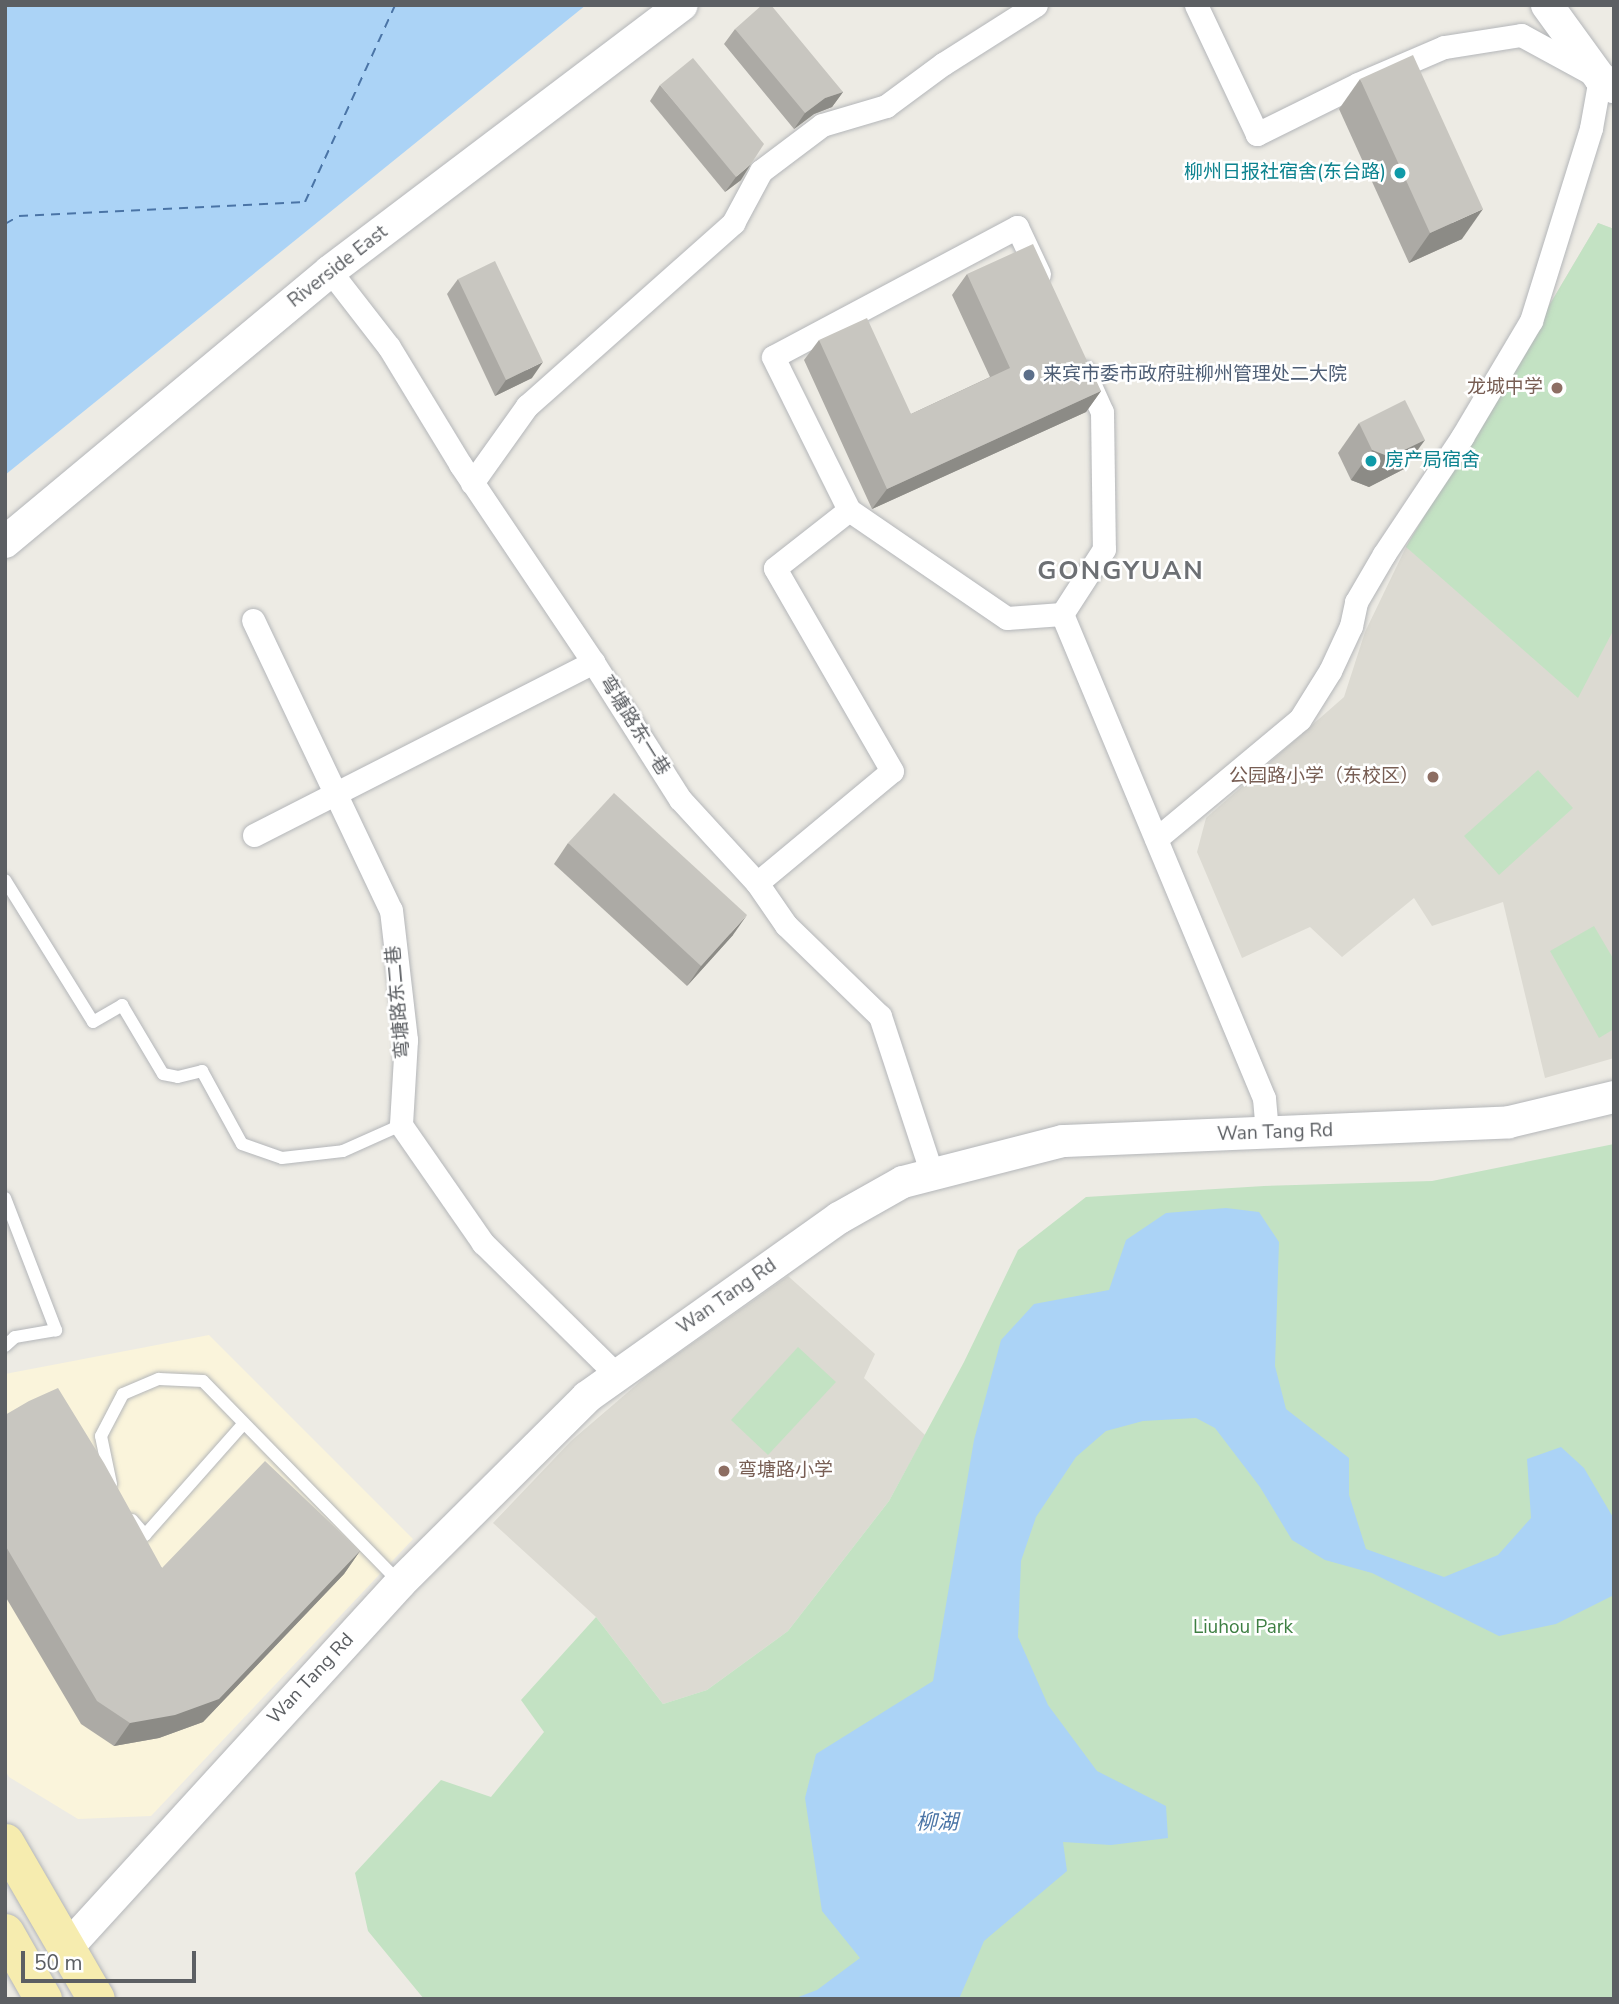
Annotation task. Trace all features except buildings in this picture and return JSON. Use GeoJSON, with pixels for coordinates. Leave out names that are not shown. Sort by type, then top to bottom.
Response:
{"type":"FeatureCollection","features":[{"type":"Feature","properties":{"kind":"main road"},"geometry":{"type":"LineString","coordinates":[[5,1842],[96,1999]]}},
{"type":"Feature","properties":{"kind":"main road"},"geometry":{"type":"LineString","coordinates":[[5,1932],[43,1999]]}},
{"type":"Feature","properties":{"kind":"street","name":"Riverside East"},"geometry":{"type":"LineString","coordinates":[[5,542],[330,271],[682,5]]}},
{"type":"Feature","properties":{"kind":"street"},"geometry":{"type":"LineString","coordinates":[[472,483],[527,406],[733,222],[761,171],[822,125],[886,106],[943,64],[1036,5]]}},
{"type":"Feature","properties":{"kind":"street"},"geometry":{"type":"LineString","coordinates":[[1196,5],[1257,134],[1357,84],[1444,47],[1521,35],[1607,83]]}},
{"type":"Feature","properties":{"kind":"street"},"geometry":{"type":"LineString","coordinates":[[1547,5],[1607,83]]}},
{"type":"Feature","properties":{"kind":"street"},"geometry":{"type":"LineString","coordinates":[[1156,839],[1300,719],[1330,671],[1350,626],[1356,602],[1378,563],[1462,438],[1531,321],[1607,83]]}},
{"type":"Feature","properties":{"kind":"street"},"geometry":{"type":"LineString","coordinates":[[1046,288],[1017,227],[772,357],[849,510],[1007,618],[1062,614]]}},
{"type":"Feature","properties":{"kind":"street","name":"弯塘路东一巷"},"geometry":{"type":"LineString","coordinates":[[330,271],[389,347],[472,483],[593,662],[680,799],[757,883],[786,925],[880,1016],[932,1174]]}},
{"type":"Feature","properties":{"kind":"street"},"geometry":{"type":"LineString","coordinates":[[1062,614],[1104,549],[1102,412],[1074,350]]}},
{"type":"Feature","properties":{"kind":"street"},"geometry":{"type":"LineString","coordinates":[[757,883],[892,771],[775,568],[849,510]]}},
{"type":"Feature","properties":{"kind":"street"},"geometry":{"type":"LineString","coordinates":[[1062,614],[1264,1098],[1267,1134]]}},
{"type":"Feature","properties":{"kind":"street","name":"弯塘路东二巷"},"geometry":{"type":"LineString","coordinates":[[253,621],[391,910],[406,1040],[401,1125]]}},
{"type":"Feature","properties":{"kind":"street"},"geometry":{"type":"LineString","coordinates":[[254,835],[593,662]]}},
{"type":"Feature","properties":{"kind":"street","name":"Wan Tang Rd"},"geometry":{"type":"LineString","coordinates":[[67,1948],[400,1583],[587,1397],[839,1218],[903,1182],[1063,1141],[1509,1122],[1614,1097]]}},
{"type":"Feature","properties":{"kind":"street"},"geometry":{"type":"LineString","coordinates":[[401,1125],[483,1243],[617,1375]]}},
{"type":"Feature","properties":{"kind":"lane"},"geometry":{"type":"LineString","coordinates":[[5,880],[93,1022],[122,1005],[163,1074],[178,1077],[202,1072],[242,1144],[282,1158],[343,1151],[401,1125]]}},
{"type":"Feature","properties":{"kind":"lane"},"geometry":{"type":"LineString","coordinates":[[5,1198],[56,1330],[15,1337],[5,1346]]}},
{"type":"Feature","properties":{"kind":"lane"},"geometry":{"type":"LineString","coordinates":[[244,1423],[145,1535],[118,1504],[102,1436],[122,1394],[159,1379],[203,1381],[244,1423],[400,1583]]}},
{"type":"Feature","properties":{"kind":"shaded area","name":"公园路小学（东校区）"},"geometry":{"type":"Polygon","coordinates":[[[1598,223],[1614,229],[1614,1058],[1545,1078],[1503,902],[1432,926],[1414,898],[1342,957],[1310,927],[1242,958],[1197,852],[1206,818],[1344,697],[1365,632],[1406,547],[1598,223]]]}},
{"type":"Feature","properties":{"kind":"shaded area","name":"弯塘路小学"},"geometry":{"type":"Polygon","coordinates":[[[788,1276],[875,1354],[864,1378],[925,1435],[889,1501],[788,1631],[707,1690],[663,1704],[596,1617],[493,1523],[571,1441],[649,1374],[788,1276]]]}},
{"type":"Feature","properties":{"kind":"shaded area"},"geometry":{"type":"Polygon","coordinates":[[[209,1335],[413,1539],[151,1816],[78,1819],[9,1777],[5,1770],[5,1374],[209,1335]]]}},
{"type":"Feature","properties":{"kind":"green space","name":"龙城中学"},"geometry":{"type":"Polygon","coordinates":[[[1598,223],[1614,229],[1614,629],[1578,698],[1406,547],[1598,223]]]}},
{"type":"Feature","properties":{"kind":"green space"},"geometry":{"type":"Polygon","coordinates":[[[1538,770],[1573,808],[1499,875],[1464,836],[1538,770]]]}},
{"type":"Feature","properties":{"kind":"green space"},"geometry":{"type":"Polygon","coordinates":[[[1594,926],[1614,960],[1614,1029],[1599,1038],[1550,951],[1594,926]]]}},
{"type":"Feature","properties":{"kind":"green space","name":"Liuhou Park"},"geometry":{"type":"Polygon","coordinates":[[[1614,1144],[1614,1999],[424,1999],[368,1931],[355,1873],[441,1780],[491,1797],[544,1732],[521,1700],[596,1617],[663,1704],[707,1690],[788,1631],[889,1501],[964,1362],[1018,1250],[1086,1197],[1264,1186],[1432,1181],[1614,1144]]]}},
{"type":"Feature","properties":{"kind":"green space"},"geometry":{"type":"Polygon","coordinates":[[[798,1347],[836,1382],[768,1455],[731,1420],[798,1347]]]}},
{"type":"Feature","properties":{"kind":"water"},"geometry":{"type":"Polygon","coordinates":[[[5,5],[586,5],[5,475],[5,5]]]}},
{"type":"Feature","properties":{"kind":"water","name":"柳湖"},"geometry":{"type":"Polygon","coordinates":[[[1226,1208],[1259,1212],[1279,1242],[1275,1366],[1286,1409],[1349,1458],[1349,1495],[1366,1549],[1444,1577],[1498,1555],[1531,1518],[1527,1459],[1561,1447],[1584,1468],[1614,1519],[1612,1596],[1556,1624],[1499,1636],[1372,1573],[1325,1560],[1292,1540],[1260,1487],[1215,1428],[1196,1418],[1143,1421],[1106,1431],[1076,1457],[1036,1517],[1021,1561],[1018,1637],[1048,1705],[1097,1771],[1166,1806],[1168,1838],[1111,1845],[1063,1842],[1067,1871],[984,1941],[959,1999],[793,1999],[817,1990],[860,1958],[822,1911],[805,1798],[816,1754],[933,1681],[974,1440],[1001,1340],[1034,1304],[1109,1290],[1126,1240],[1166,1213],[1226,1208]]]}},
{"type":"Feature","properties":{"kind":"ferry route"},"geometry":{"type":"LineString","coordinates":[[5,224],[19,216],[305,202],[395,5]]}},
{"type":"Feature","properties":{"kind":"place","name":"柳州日报社宿舍(东台路)"},"geometry":{"type":"Point","coordinates":[1400,173]}},
{"type":"Feature","properties":{"kind":"place","name":"来宾市委市政府驻柳州管理处二大院"},"geometry":{"type":"Point","coordinates":[1029,375]}},
{"type":"Feature","properties":{"kind":"place","name":"龙城中学"},"geometry":{"type":"Point","coordinates":[1557,388]}},
{"type":"Feature","properties":{"kind":"place","name":"房产局宿舍"},"geometry":{"type":"Point","coordinates":[1371,461]}},
{"type":"Feature","properties":{"kind":"place","name":"公园路小学（东校区）"},"geometry":{"type":"Point","coordinates":[1433,777]}},
{"type":"Feature","properties":{"kind":"place","name":"弯塘路小学"},"geometry":{"type":"Point","coordinates":[724,1471]}},
{"type":"Feature","properties":{"kind":"district","name":"GONGYUAN"},"geometry":{"type":"Point","coordinates":[1121,571]}}]}
